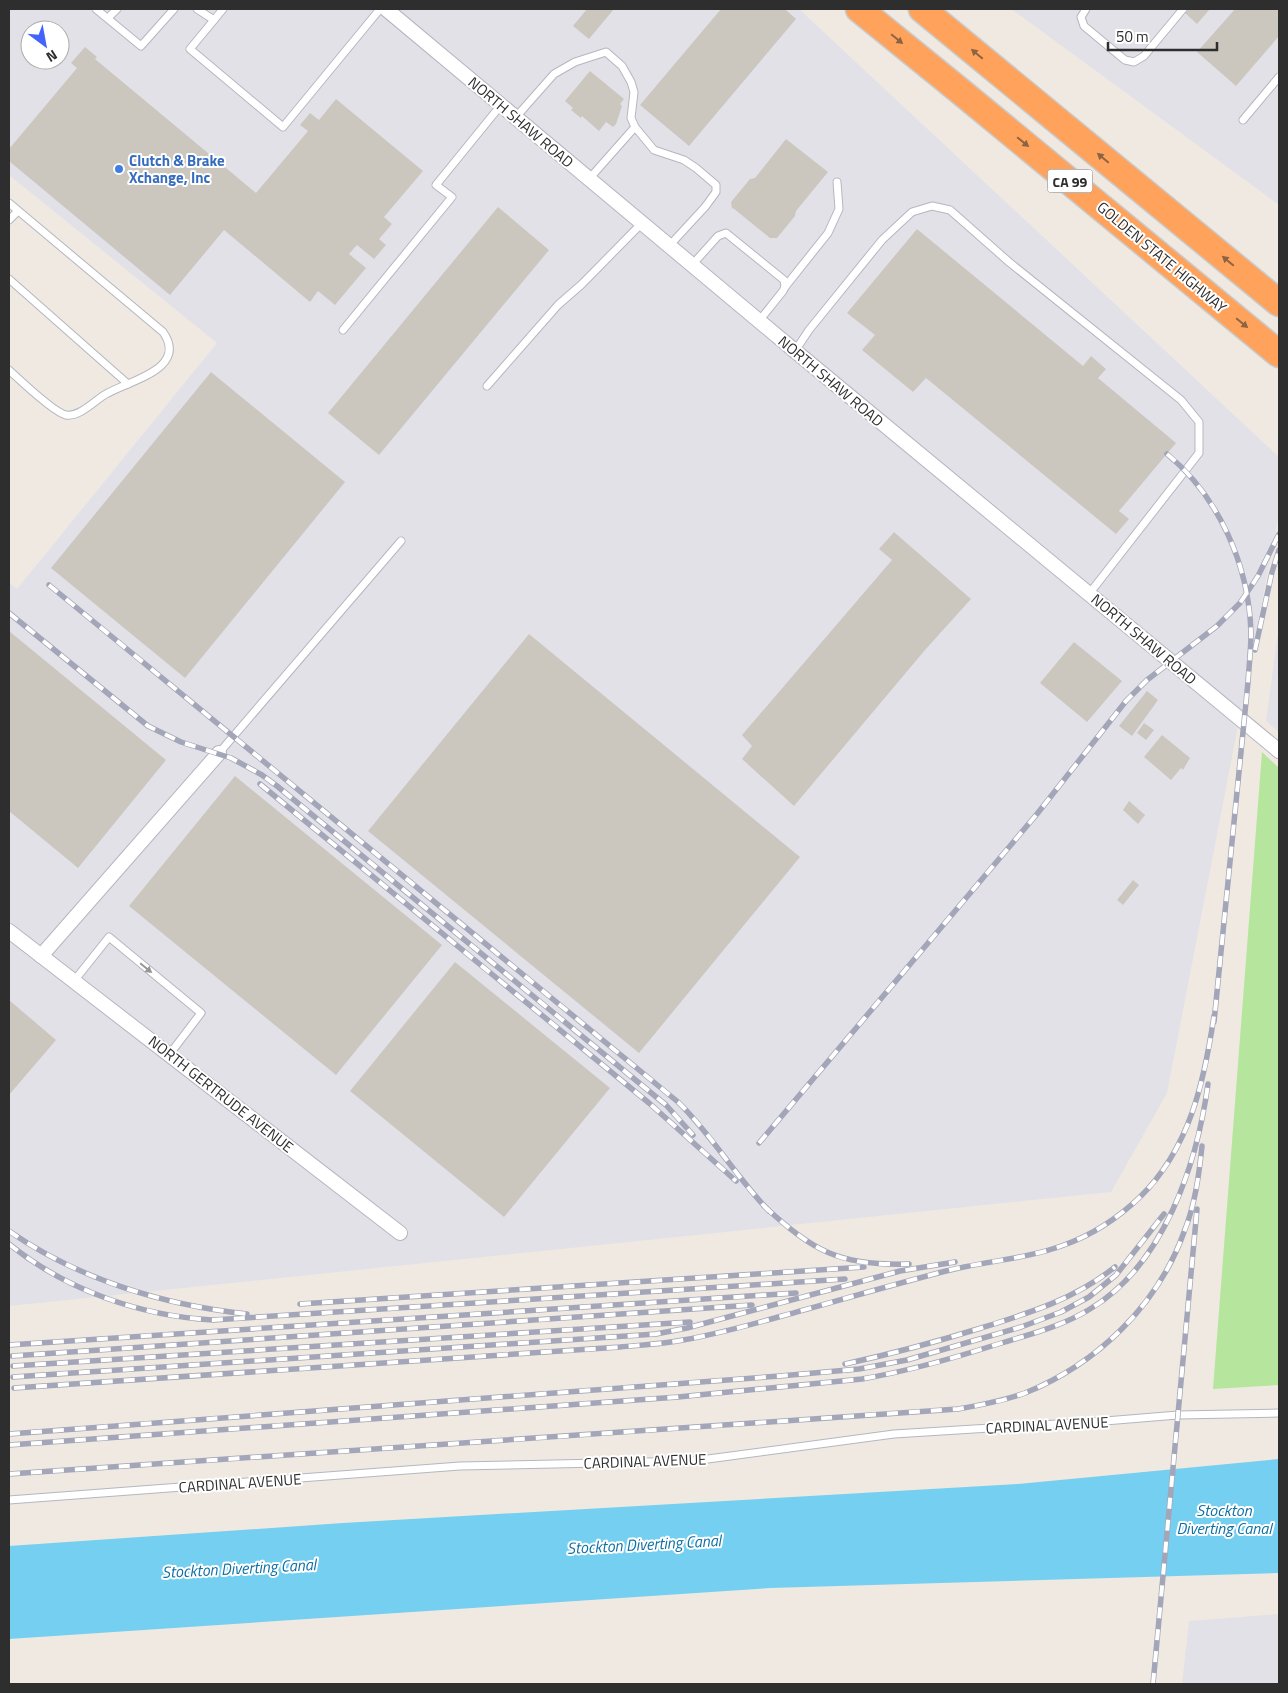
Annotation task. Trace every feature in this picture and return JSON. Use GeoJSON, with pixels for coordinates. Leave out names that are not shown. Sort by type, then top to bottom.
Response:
{"type":"FeatureCollection","features":[{"type":"Feature","properties":{"kind":"highway","name":"GOLDEN STATE HIGHWAY"},"geometry":{"type":"LineString","coordinates":[[859,9],[960,90],[1279,354]]}},
{"type":"Feature","properties":{"kind":"highway","name":"CA 99"},"geometry":{"type":"LineString","coordinates":[[922,9],[1279,303]]}},
{"type":"Feature","properties":{"kind":"street","name":"NORTH SHAW ROAD"},"geometry":{"type":"LineString","coordinates":[[386,9],[692,266],[1279,751]]}},
{"type":"Feature","properties":{"kind":"street"},"geometry":{"type":"LineString","coordinates":[[41,956],[218,753]]}},
{"type":"Feature","properties":{"kind":"street","name":"NORTH GERTRUDE AVENUE"},"geometry":{"type":"LineString","coordinates":[[9,931],[400,1233]]}},
{"type":"Feature","properties":{"kind":"lane"},"geometry":{"type":"LineString","coordinates":[[96,9],[141,46],[174,9]]}},
{"type":"Feature","properties":{"kind":"lane"},"geometry":{"type":"LineString","coordinates":[[108,18],[117,9]]}},
{"type":"Feature","properties":{"kind":"lane"},"geometry":{"type":"LineString","coordinates":[[197,9],[214,20]]}},
{"type":"Feature","properties":{"kind":"lane"},"geometry":{"type":"LineString","coordinates":[[223,9],[190,49],[283,127],[380,9]]}},
{"type":"Feature","properties":{"kind":"lane"},"geometry":{"type":"LineString","coordinates":[[1086,9],[1081,17],[1084,26],[1125,60],[1134,62],[1144,56],[1183,9]]}},
{"type":"Feature","properties":{"kind":"lane"},"geometry":{"type":"LineString","coordinates":[[516,117],[554,74],[575,62],[606,52],[622,66],[634,92],[631,118],[635,127],[654,150],[684,160],[716,185],[716,192],[705,207],[669,246]]}},
{"type":"Feature","properties":{"kind":"lane"},"geometry":{"type":"LineString","coordinates":[[1243,120],[1279,77]]}},
{"type":"Feature","properties":{"kind":"lane"},"geometry":{"type":"LineString","coordinates":[[343,330],[452,197],[436,185],[501,105]]}},
{"type":"Feature","properties":{"kind":"lane"},"geometry":{"type":"LineString","coordinates":[[589,179],[635,127]]}},
{"type":"Feature","properties":{"kind":"lane"},"geometry":{"type":"LineString","coordinates":[[759,321],[828,233],[839,209],[837,182]]}},
{"type":"Feature","properties":{"kind":"lane"},"geometry":{"type":"LineString","coordinates":[[9,203],[17,212],[34,224],[163,332],[169,340],[170,348],[164,363],[152,373],[106,393],[78,412],[69,415],[58,411],[9,370]]}},
{"type":"Feature","properties":{"kind":"lane"},"geometry":{"type":"LineString","coordinates":[[795,351],[809,330],[882,240],[912,212],[932,206],[950,210],[1009,262],[1182,400],[1198,422],[1199,453],[1089,594]]}},
{"type":"Feature","properties":{"kind":"lane"},"geometry":{"type":"LineString","coordinates":[[9,220],[17,212]]}},
{"type":"Feature","properties":{"kind":"lane"},"geometry":{"type":"LineString","coordinates":[[487,386],[558,305],[582,284],[642,223]]}},
{"type":"Feature","properties":{"kind":"lane"},"geometry":{"type":"LineString","coordinates":[[692,266],[718,236],[726,233],[784,280],[785,286]]}},
{"type":"Feature","properties":{"kind":"lane"},"geometry":{"type":"LineString","coordinates":[[9,279],[128,384]]}},
{"type":"Feature","properties":{"kind":"lane"},"geometry":{"type":"LineString","coordinates":[[218,753],[400,541]]}},
{"type":"Feature","properties":{"kind":"lane"},"geometry":{"type":"LineString","coordinates":[[74,981],[109,937],[200,1013],[170,1055]]}},
{"type":"Feature","properties":{"kind":"lane","name":"CARDINAL AVENUE"},"geometry":{"type":"LineString","coordinates":[[9,1500],[460,1466],[694,1462],[894,1434],[1105,1422],[1178,1415],[1279,1413]]}},
{"type":"Feature","properties":{"kind":"shaded area"},"geometry":{"type":"Polygon","coordinates":[[[9,9],[799,9],[1279,457],[1279,514],[1167,1093],[1111,1192],[9,1306],[9,583],[17,589],[217,343],[9,175],[9,9]]]}},
{"type":"Feature","properties":{"kind":"shaded area"},"geometry":{"type":"Polygon","coordinates":[[[1011,9],[1279,9],[1279,205],[1036,27],[1011,9]]]}},
{"type":"Feature","properties":{"kind":"shaded area"},"geometry":{"type":"Polygon","coordinates":[[[1279,625],[1279,732],[1266,721],[1279,625]]]}},
{"type":"Feature","properties":{"kind":"shaded area"},"geometry":{"type":"Polygon","coordinates":[[[1279,1614],[1279,1684],[1182,1684],[1189,1621],[1279,1614]]]}},
{"type":"Feature","properties":{"kind":"green space"},"geometry":{"type":"Polygon","coordinates":[[[1262,752],[1279,768],[1279,1385],[1213,1389],[1262,752]]]}},
{"type":"Feature","properties":{"kind":"water","name":"Stockton Diverting Canal"},"geometry":{"type":"Polygon","coordinates":[[[1279,1459],[1279,1573],[770,1588],[9,1639],[9,1546],[343,1523],[1018,1484],[1279,1459]]]}},
{"type":"Feature","properties":{"kind":"building"},"geometry":{"type":"Polygon","coordinates":[[[587,9],[614,9],[589,39],[573,26],[587,9]]]}},
{"type":"Feature","properties":{"kind":"building"},"geometry":{"type":"Polygon","coordinates":[[[721,9],[785,9],[796,19],[689,146],[640,105],[721,9]]]}},
{"type":"Feature","properties":{"kind":"building"},"geometry":{"type":"Polygon","coordinates":[[[1189,9],[1210,9],[1197,24],[1185,13],[1189,9]]]}},
{"type":"Feature","properties":{"kind":"building"},"geometry":{"type":"Polygon","coordinates":[[[1235,9],[1279,9],[1279,36],[1236,86],[1197,52],[1235,9]]]}},
{"type":"Feature","properties":{"kind":"building"},"geometry":{"type":"Polygon","coordinates":[[[85,47],[97,57],[95,59],[256,193],[308,131],[300,125],[310,113],[319,120],[336,99],[423,171],[384,217],[392,224],[379,239],[386,245],[374,259],[357,245],[349,254],[366,268],[335,305],[318,291],[310,302],[224,230],[170,295],[9,161],[9,149],[77,68],[71,63],[85,47]]]}},
{"type":"Feature","properties":{"kind":"building"},"geometry":{"type":"Polygon","coordinates":[[[590,71],[624,99],[620,104],[622,106],[616,124],[613,127],[606,122],[599,131],[582,116],[581,118],[571,110],[573,108],[565,101],[590,71]]]}},
{"type":"Feature","properties":{"kind":"building"},"geometry":{"type":"Polygon","coordinates":[[[786,139],[828,172],[777,238],[770,238],[732,209],[731,202],[750,179],[755,178],[786,139]]]}},
{"type":"Feature","properties":{"kind":"building"},"geometry":{"type":"Polygon","coordinates":[[[498,207],[549,250],[379,455],[328,413],[498,207]]]}},
{"type":"Feature","properties":{"kind":"building"},"geometry":{"type":"Polygon","coordinates":[[[917,229],[1083,366],[1091,356],[1106,369],[1098,378],[1176,443],[1119,511],[1129,519],[1116,534],[926,378],[913,392],[862,350],[875,335],[847,313],[917,229]]]}},
{"type":"Feature","properties":{"kind":"building"},"geometry":{"type":"Polygon","coordinates":[[[211,372],[345,482],[185,678],[51,568],[211,372]]]}},
{"type":"Feature","properties":{"kind":"building"},"geometry":{"type":"Polygon","coordinates":[[[894,532],[971,599],[925,650],[794,806],[742,759],[752,746],[742,735],[892,560],[879,549],[894,532]]]}},
{"type":"Feature","properties":{"kind":"building"},"geometry":{"type":"Polygon","coordinates":[[[9,631],[166,760],[78,868],[9,811],[9,631]]]}},
{"type":"Feature","properties":{"kind":"building"},"geometry":{"type":"Polygon","coordinates":[[[529,634],[800,857],[639,1053],[368,831],[529,634]]]}},
{"type":"Feature","properties":{"kind":"building"},"geometry":{"type":"Polygon","coordinates":[[[1074,642],[1122,681],[1087,722],[1040,683],[1074,642]]]}},
{"type":"Feature","properties":{"kind":"building"},"geometry":{"type":"Polygon","coordinates":[[[1147,691],[1158,700],[1132,736],[1119,726],[1147,691]]]}},
{"type":"Feature","properties":{"kind":"building"},"geometry":{"type":"Polygon","coordinates":[[[1144,723],[1154,730],[1146,740],[1137,733],[1144,723]]]}},
{"type":"Feature","properties":{"kind":"building"},"geometry":{"type":"Polygon","coordinates":[[[1162,735],[1190,758],[1183,770],[1181,768],[1171,780],[1144,757],[1162,735]]]}},
{"type":"Feature","properties":{"kind":"building"},"geometry":{"type":"Polygon","coordinates":[[[235,776],[442,945],[336,1075],[129,906],[235,776]]]}},
{"type":"Feature","properties":{"kind":"building"},"geometry":{"type":"Polygon","coordinates":[[[1129,801],[1145,815],[1138,824],[1123,810],[1129,801]]]}},
{"type":"Feature","properties":{"kind":"building"},"geometry":{"type":"Polygon","coordinates":[[[1133,880],[1139,885],[1123,905],[1117,900],[1133,880]]]}},
{"type":"Feature","properties":{"kind":"building"},"geometry":{"type":"Polygon","coordinates":[[[455,962],[610,1088],[504,1217],[350,1091],[455,962]]]}},
{"type":"Feature","properties":{"kind":"building"},"geometry":{"type":"Polygon","coordinates":[[[9,1000],[56,1040],[9,1095],[9,1000]]]}},
{"type":"Feature","properties":{"kind":"railway"},"geometry":{"type":"LineString","coordinates":[[1167,454],[1202,491],[1228,534],[1244,582],[1249,608],[1251,633],[1248,682],[1214,1022]]}},
{"type":"Feature","properties":{"kind":"railway"},"geometry":{"type":"LineString","coordinates":[[759,1143],[1037,814],[1126,701],[1147,680],[1217,626],[1240,603],[1258,576],[1279,534]]}},
{"type":"Feature","properties":{"kind":"railway"},"geometry":{"type":"LineString","coordinates":[[1255,650],[1272,572],[1279,550]]}},
{"type":"Feature","properties":{"kind":"railway"},"geometry":{"type":"LineString","coordinates":[[49,585],[678,1102],[702,1128],[769,1211]]}},
{"type":"Feature","properties":{"kind":"railway"},"geometry":{"type":"LineString","coordinates":[[9,613],[148,726],[181,742],[231,758],[262,775],[277,786],[666,1105],[693,1135]]}},
{"type":"Feature","properties":{"kind":"railway"},"geometry":{"type":"LineString","coordinates":[[260,784],[649,1103],[736,1181]]}},
{"type":"Feature","properties":{"kind":"railway"},"geometry":{"type":"LineString","coordinates":[[14,1388],[620,1347],[683,1340],[746,1326],[946,1271],[1050,1250],[1085,1236],[1114,1219],[1132,1205],[1157,1178],[1183,1136],[1192,1113],[1205,1065],[1214,1016]]}},
{"type":"Feature","properties":{"kind":"railway"},"geometry":{"type":"LineString","coordinates":[[9,1445],[678,1397],[862,1379],[946,1360],[1044,1330],[1067,1321],[1090,1309],[1116,1290],[1138,1267],[1157,1240],[1173,1210],[1185,1179],[1203,1115],[1208,1084]]}},
{"type":"Feature","properties":{"kind":"railway"},"geometry":{"type":"LineString","coordinates":[[9,1474],[958,1409],[1008,1398],[1025,1393],[1051,1381],[1077,1366],[1122,1329],[1141,1307],[1173,1259],[1188,1222],[1194,1201],[1202,1146]]}},
{"type":"Feature","properties":{"kind":"railway"},"geometry":{"type":"LineString","coordinates":[[764,1206],[798,1235],[829,1253],[846,1259],[864,1262],[909,1264]]}},
{"type":"Feature","properties":{"kind":"railway"},"geometry":{"type":"LineString","coordinates":[[1153,1684],[1197,1209]]}},
{"type":"Feature","properties":{"kind":"railway"},"geometry":{"type":"LineString","coordinates":[[9,1434],[780,1376],[859,1369],[907,1360],[1021,1327],[1061,1312],[1089,1297],[1116,1275],[1164,1214]]}},
{"type":"Feature","properties":{"kind":"railway"},"geometry":{"type":"LineString","coordinates":[[9,1231],[63,1263],[122,1287],[184,1304],[247,1314]]}},
{"type":"Feature","properties":{"kind":"railway"},"geometry":{"type":"LineString","coordinates":[[9,1244],[55,1275],[105,1298],[158,1313],[213,1320],[845,1279]]}},
{"type":"Feature","properties":{"kind":"railway"},"geometry":{"type":"LineString","coordinates":[[13,1377],[656,1334],[687,1328],[900,1271],[955,1262]]}},
{"type":"Feature","properties":{"kind":"railway"},"geometry":{"type":"LineString","coordinates":[[300,1304],[864,1267]]}},
{"type":"Feature","properties":{"kind":"railway"},"geometry":{"type":"LineString","coordinates":[[845,1364],[947,1338],[1034,1311],[1084,1288],[1115,1267]]}},
{"type":"Feature","properties":{"kind":"railway"},"geometry":{"type":"LineString","coordinates":[[9,1345],[796,1293]]}},
{"type":"Feature","properties":{"kind":"railway"},"geometry":{"type":"LineString","coordinates":[[12,1356],[752,1305]]}},
{"type":"Feature","properties":{"kind":"railway"},"geometry":{"type":"LineString","coordinates":[[13,1366],[690,1322]]}},
{"type":"Feature","properties":{"kind":"place","name":"Clutch & Brake Xchange, Inc"},"geometry":{"type":"Point","coordinates":[119,169]}}]}
